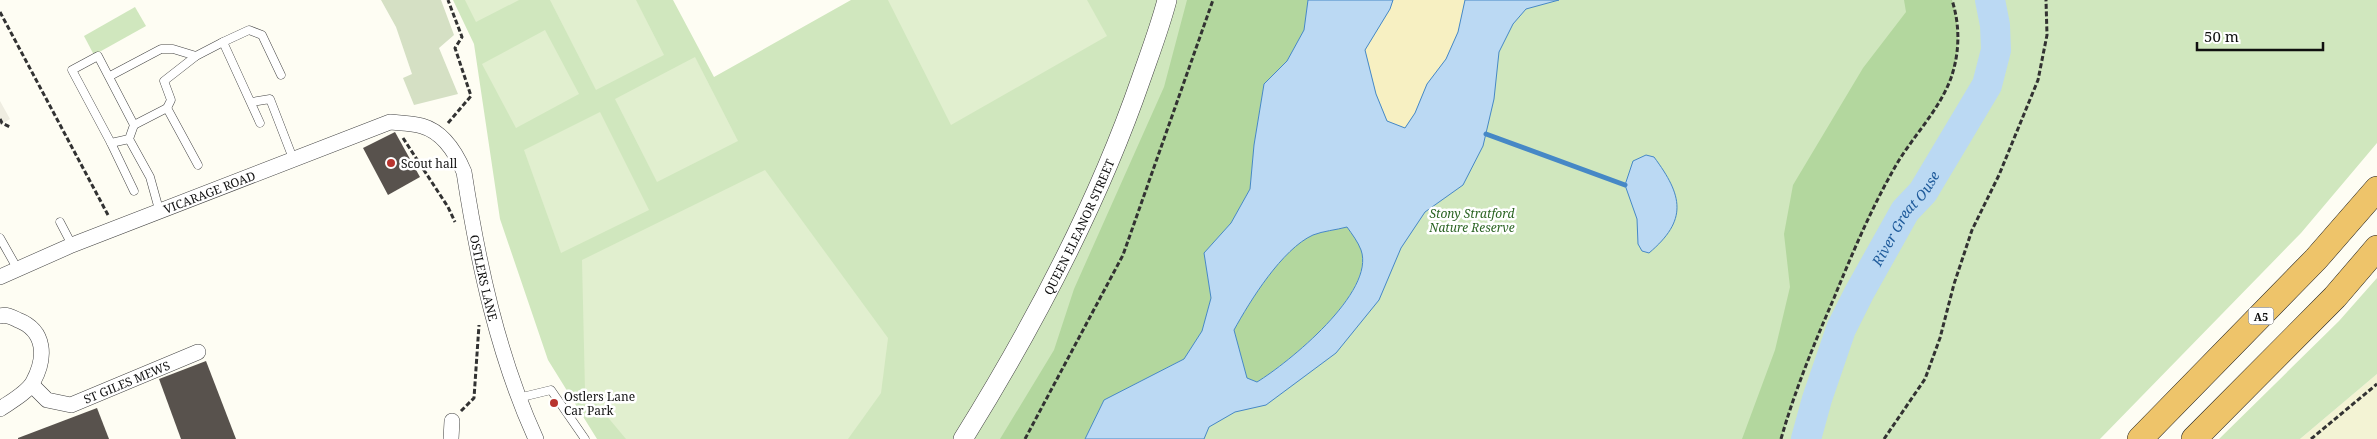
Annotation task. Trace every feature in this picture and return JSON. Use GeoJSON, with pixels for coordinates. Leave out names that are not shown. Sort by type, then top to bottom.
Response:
{"type":"FeatureCollection","features":[{"type":"Feature","properties":{"kind":"highway","name":"A5"},"geometry":{"type":"LineString","coordinates":[[2140,439],[2316,259],[2377,189]]}},
{"type":"Feature","properties":{"kind":"highway"},"geometry":{"type":"LineString","coordinates":[[2194,439],[2335,296],[2377,248]]}},
{"type":"Feature","properties":{"kind":"street","name":"QUEEN ELEANOR STREET"},"geometry":{"type":"LineString","coordinates":[[964,439],[1009,365],[1057,277],[1076,237],[1127,120],[1168,0]]}},
{"type":"Feature","properties":{"kind":"street","name":"VICARAGE ROAD"},"geometry":{"type":"LineString","coordinates":[[0,277],[72,245],[160,213],[390,122],[422,126]]}},
{"type":"Feature","properties":{"kind":"street","name":"OSTLERS LANE"},"geometry":{"type":"LineString","coordinates":[[422,126],[437,135],[456,153],[464,172],[490,300],[518,398],[536,439]]}},
{"type":"Feature","properties":{"kind":"street"},"geometry":{"type":"LineString","coordinates":[[0,316],[5,314],[29,324],[41,343],[40,366],[32,385],[0,409]]}},
{"type":"Feature","properties":{"kind":"street","name":"ST GILES MEWS"},"geometry":{"type":"LineString","coordinates":[[32,385],[47,400],[71,405],[198,352]]}},
{"type":"Feature","properties":{"kind":"street"},"geometry":{"type":"LineString","coordinates":[[451,439],[452,421]]}},
{"type":"Feature","properties":{"kind":"lane"},"geometry":{"type":"LineString","coordinates":[[134,124],[167,108],[171,100],[164,81],[196,56],[249,30],[262,36],[280,75]]}},
{"type":"Feature","properties":{"kind":"lane"},"geometry":{"type":"LineString","coordinates":[[222,42],[252,102],[260,123]]}},
{"type":"Feature","properties":{"kind":"lane"},"geometry":{"type":"LineString","coordinates":[[110,76],[161,49],[173,49],[196,56]]}},
{"type":"Feature","properties":{"kind":"lane"},"geometry":{"type":"LineString","coordinates":[[134,191],[72,70],[98,56],[134,124],[129,139],[150,177],[160,213]]}},
{"type":"Feature","properties":{"kind":"lane"},"geometry":{"type":"LineString","coordinates":[[252,102],[270,99],[294,161]]}},
{"type":"Feature","properties":{"kind":"lane"},"geometry":{"type":"LineString","coordinates":[[167,108],[198,165]]}},
{"type":"Feature","properties":{"kind":"lane"},"geometry":{"type":"LineString","coordinates":[[111,143],[129,139]]}},
{"type":"Feature","properties":{"kind":"lane"},"geometry":{"type":"LineString","coordinates":[[60,222],[72,245]]}},
{"type":"Feature","properties":{"kind":"lane"},"geometry":{"type":"LineString","coordinates":[[0,238],[17,268]]}},
{"type":"Feature","properties":{"kind":"lane"},"geometry":{"type":"LineString","coordinates":[[518,398],[551,390],[585,439]]}},
{"type":"Feature","properties":{"kind":"path"},"geometry":{"type":"LineString","coordinates":[[437,135],[471,96],[454,48],[462,37],[448,0]]}},
{"type":"Feature","properties":{"kind":"path"},"geometry":{"type":"LineString","coordinates":[[1026,439],[1123,255],[1213,0]]}},
{"type":"Feature","properties":{"kind":"path"},"geometry":{"type":"LineString","coordinates":[[1781,439],[1795,391],[1854,248],[1895,167],[1945,92],[1952,76],[1959,36],[1958,17],[1952,0]]}},
{"type":"Feature","properties":{"kind":"path"},"geometry":{"type":"LineString","coordinates":[[1884,439],[1924,379],[1940,338],[1954,284],[1972,230],[1999,175],[2038,80],[2047,35],[2046,0]]}},
{"type":"Feature","properties":{"kind":"path"},"geometry":{"type":"LineString","coordinates":[[0,12],[116,228]]}},
{"type":"Feature","properties":{"kind":"path"},"geometry":{"type":"LineString","coordinates":[[0,120],[10,127]]}},
{"type":"Feature","properties":{"kind":"path"},"geometry":{"type":"LineString","coordinates":[[390,122],[448,207],[458,232]]}},
{"type":"Feature","properties":{"kind":"path"},"geometry":{"type":"LineString","coordinates":[[452,421],[474,398],[479,322]]}},
{"type":"Feature","properties":{"kind":"path"},"geometry":{"type":"LineString","coordinates":[[2311,439],[2377,384]]}},
{"type":"Feature","properties":{"kind":"green space"},"geometry":{"type":"Polygon","coordinates":[[[381,0],[441,0],[454,35],[439,48],[458,94],[414,105],[403,78],[412,74],[396,27],[381,0]]]}},
{"type":"Feature","properties":{"kind":"green space","name":"Stony Stratford Nature Reserve"},"geometry":{"type":"Polygon","coordinates":[[[453,0],[673,0],[714,77],[851,0],[2377,0],[2377,143],[2301,233],[2100,439],[597,439],[548,360],[500,219],[474,44],[453,0]]]}},
{"type":"Feature","properties":{"kind":"green space"},"geometry":{"type":"Polygon","coordinates":[[[465,0],[519,0],[476,22],[465,0]]]}},
{"type":"Feature","properties":{"kind":"green space"},"geometry":{"type":"Polygon","coordinates":[[[550,0],[636,0],[664,55],[596,90],[550,0]]]}},
{"type":"Feature","properties":{"kind":"green space"},"geometry":{"type":"Polygon","coordinates":[[[888,0],[1087,0],[1107,36],[951,125],[888,0]]]}},
{"type":"Feature","properties":{"kind":"green space"},"geometry":{"type":"Polygon","coordinates":[[[1187,0],[1308,0],[1304,30],[1287,61],[1264,84],[1254,145],[1250,189],[1231,223],[1204,253],[1211,298],[1202,331],[1184,359],[1104,400],[1085,439],[1000,439],[1054,350],[1074,289],[1164,87],[1187,0]]]}},
{"type":"Feature","properties":{"kind":"green space"},"geometry":{"type":"Polygon","coordinates":[[[1904,0],[1952,0],[1955,9],[1958,39],[1951,78],[1940,102],[1895,167],[1870,215],[1812,350],[1781,439],[1742,439],[1775,350],[1790,287],[1784,234],[1793,185],[1863,68],[1906,12],[1904,0]]]}},
{"type":"Feature","properties":{"kind":"green space"},"geometry":{"type":"Polygon","coordinates":[[[135,7],[146,26],[94,55],[84,36],[135,7]]]}},
{"type":"Feature","properties":{"kind":"green space"},"geometry":{"type":"Polygon","coordinates":[[[545,30],[579,94],[516,128],[482,64],[545,30]]]}},
{"type":"Feature","properties":{"kind":"green space"},"geometry":{"type":"Polygon","coordinates":[[[695,57],[738,141],[657,182],[615,99],[695,57]]]}},
{"type":"Feature","properties":{"kind":"green space"},"geometry":{"type":"Polygon","coordinates":[[[600,112],[649,210],[561,253],[524,150],[600,112]]]}},
{"type":"Feature","properties":{"kind":"green space"},"geometry":{"type":"Polygon","coordinates":[[[765,170],[888,338],[881,393],[848,439],[626,439],[585,390],[582,260],[765,170]]]}},
{"type":"Feature","properties":{"kind":"green space"},"geometry":{"type":"Polygon","coordinates":[[[1347,227],[1360,247],[1362,267],[1355,286],[1342,306],[1326,325],[1289,359],[1257,382],[1247,378],[1234,330],[1258,291],[1279,263],[1302,242],[1313,235],[1347,227]]]}},
{"type":"Feature","properties":{"kind":"green space"},"geometry":{"type":"Polygon","coordinates":[[[2377,278],[2377,374],[2300,439],[2219,439],[2339,321],[2377,278]]]}},
{"type":"Feature","properties":{"kind":"green space"},"geometry":{"type":"Polygon","coordinates":[[[2377,374],[2377,439],[2300,439],[2377,374]]]}},
{"type":"Feature","properties":{"kind":"sand"},"geometry":{"type":"Polygon","coordinates":[[[1393,0],[1465,0],[1458,32],[1446,59],[1427,84],[1415,113],[1405,128],[1387,121],[1376,94],[1365,50],[1390,9],[1393,0]]]}},
{"type":"Feature","properties":{"kind":"shaded area"},"geometry":{"type":"Polygon","coordinates":[[[0,101],[10,119],[0,125],[0,101]]]}},
{"type":"Feature","properties":{"kind":"water"},"geometry":{"type":"Polygon","coordinates":[[[1308,0],[1393,0],[1390,9],[1365,50],[1376,94],[1387,121],[1405,128],[1415,113],[1427,84],[1446,59],[1458,32],[1465,0],[1559,0],[1526,9],[1513,24],[1499,52],[1494,99],[1483,146],[1463,185],[1425,212],[1401,248],[1379,300],[1336,353],[1266,405],[1235,412],[1209,427],[1204,439],[1085,439],[1104,400],[1184,359],[1202,331],[1211,298],[1204,253],[1231,223],[1250,189],[1254,145],[1264,84],[1287,61],[1304,30],[1308,0]],[[1347,227],[1321,232],[1301,242],[1279,264],[1258,291],[1234,330],[1247,378],[1257,382],[1271,373],[1307,343],[1343,305],[1355,286],[1362,267],[1361,250],[1347,227]]]}},
{"type":"Feature","properties":{"kind":"water"},"geometry":{"type":"Polygon","coordinates":[[[1646,155],[1654,157],[1664,171],[1671,184],[1677,207],[1670,230],[1662,241],[1649,253],[1642,251],[1638,244],[1637,219],[1625,185],[1633,161],[1646,155]]]}},
{"type":"Feature","properties":{"kind":"building","name":"Scout hall"},"geometry":{"type":"Polygon","coordinates":[[[395,132],[420,177],[388,195],[363,148],[395,132]]]}},
{"type":"Feature","properties":{"kind":"building"},"geometry":{"type":"Polygon","coordinates":[[[206,361],[236,439],[181,439],[159,379],[206,361]]]}},
{"type":"Feature","properties":{"kind":"building"},"geometry":{"type":"Polygon","coordinates":[[[97,408],[109,439],[18,439],[18,438],[97,408]]]}},
{"type":"Feature","properties":{"kind":"waterway","name":"River Great Ouse"},"geometry":{"type":"LineString","coordinates":[[1806,439],[1817,399],[1841,329],[1859,293],[1905,211],[1923,192],[1987,85],[1996,50],[1995,25],[1990,0]]}},
{"type":"Feature","properties":{"kind":"waterway"},"geometry":{"type":"LineString","coordinates":[[1486,134],[1625,185]]}},
{"type":"Feature","properties":{"kind":"place","name":"Scout hall"},"geometry":{"type":"Point","coordinates":[391,163]}},
{"type":"Feature","properties":{"kind":"place","name":"Ostlers Lane Car Park"},"geometry":{"type":"Point","coordinates":[554,403]}}]}
